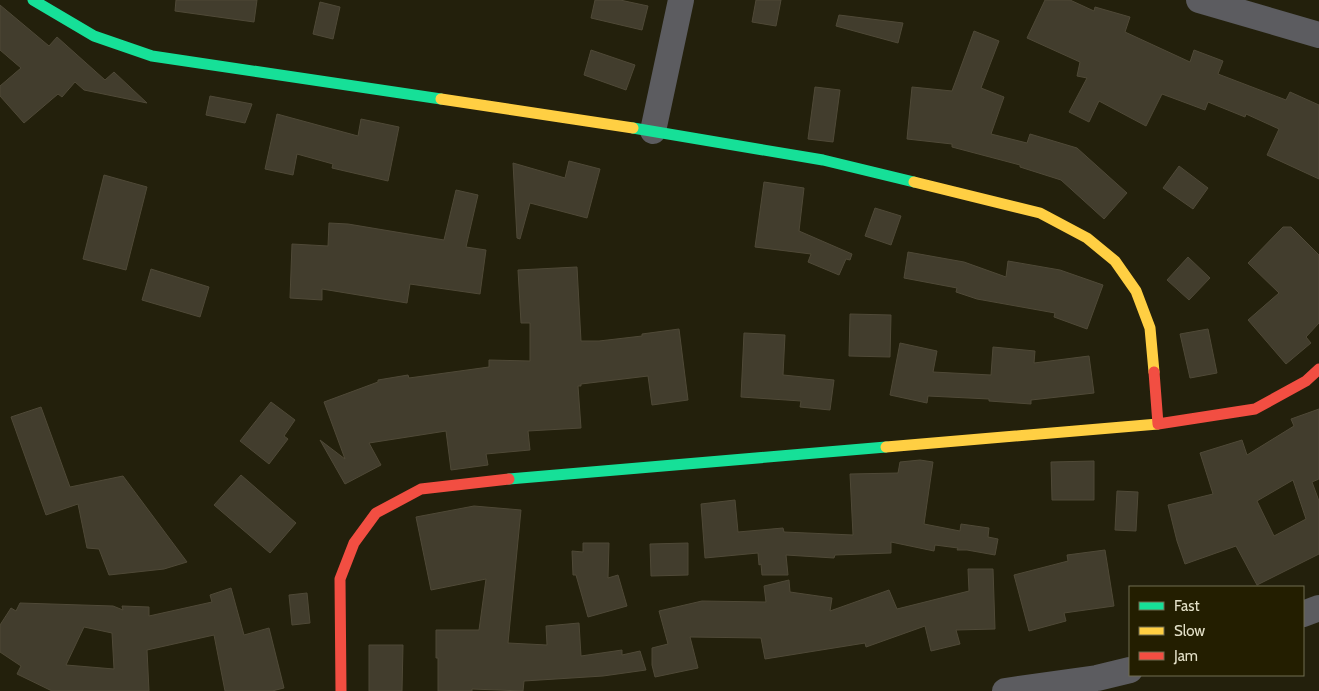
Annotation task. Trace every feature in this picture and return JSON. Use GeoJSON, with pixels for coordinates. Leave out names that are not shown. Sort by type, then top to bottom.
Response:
{"type":"FeatureCollection","features":[{"type":"Feature","properties":{"kind":"street"},"geometry":{"type":"LineString","coordinates":[[33,0],[94,36],[152,56],[653,132],[823,160],[1040,213],[1087,238],[1115,261],[1136,291],[1150,328],[1158,424]]}},
{"type":"Feature","properties":{"kind":"street"},"geometry":{"type":"LineString","coordinates":[[653,132],[681,0]]}},
{"type":"Feature","properties":{"kind":"street"},"geometry":{"type":"LineString","coordinates":[[1199,0],[1319,35]]}},
{"type":"Feature","properties":{"kind":"street"},"geometry":{"type":"LineString","coordinates":[[341,691],[340,579],[354,543],[376,513],[421,489],[496,480],[1158,424],[1255,409],[1306,381],[1319,369]]}},
{"type":"Feature","properties":{"kind":"street"},"geometry":{"type":"LineString","coordinates":[[1304,614],[1319,608]]}},
{"type":"Feature","properties":{"kind":"street"},"geometry":{"type":"LineString","coordinates":[[1005,691],[1097,678],[1129,670]]}},
{"type":"Feature","properties":{"kind":"building"},"geometry":{"type":"Polygon","coordinates":[[[176,0],[257,0],[254,22],[175,11],[176,0]]]}},
{"type":"Feature","properties":{"kind":"building"},"geometry":{"type":"Polygon","coordinates":[[[595,0],[620,0],[648,6],[642,30],[591,18],[595,0]]]}},
{"type":"Feature","properties":{"kind":"building"},"geometry":{"type":"Polygon","coordinates":[[[756,0],[781,0],[776,26],[752,22],[756,0]]]}},
{"type":"Feature","properties":{"kind":"building"},"geometry":{"type":"Polygon","coordinates":[[[1045,0],[1070,0],[1094,11],[1095,7],[1130,17],[1125,32],[1190,62],[1194,50],[1223,61],[1218,74],[1286,100],[1290,92],[1319,105],[1319,179],[1267,155],[1279,129],[1246,114],[1245,117],[1208,102],[1205,110],[1162,94],[1146,126],[1099,101],[1089,122],[1069,112],[1087,78],[1077,76],[1080,62],[1027,38],[1045,0]]]}},
{"type":"Feature","properties":{"kind":"building"},"geometry":{"type":"Polygon","coordinates":[[[320,2],[340,7],[333,39],[313,34],[320,2]]]}},
{"type":"Feature","properties":{"kind":"building"},"geometry":{"type":"Polygon","coordinates":[[[0,5],[49,46],[57,37],[105,80],[114,72],[147,103],[84,90],[75,82],[62,97],[58,94],[24,123],[0,96],[0,86],[21,68],[0,50],[0,5]]]}},
{"type":"Feature","properties":{"kind":"building"},"geometry":{"type":"Polygon","coordinates":[[[839,15],[903,23],[898,43],[836,26],[839,15]]]}},
{"type":"Feature","properties":{"kind":"building"},"geometry":{"type":"Polygon","coordinates":[[[974,31],[999,41],[981,88],[1004,97],[991,134],[1027,143],[1030,134],[1077,148],[1127,193],[1104,219],[1061,180],[1020,167],[1020,165],[952,147],[952,144],[907,139],[912,87],[952,91],[974,31]]]}},
{"type":"Feature","properties":{"kind":"building"},"geometry":{"type":"Polygon","coordinates":[[[591,50],[635,65],[626,90],[584,75],[591,50]]]}},
{"type":"Feature","properties":{"kind":"building"},"geometry":{"type":"Polygon","coordinates":[[[815,87],[840,90],[833,142],[808,139],[815,87]]]}},
{"type":"Feature","properties":{"kind":"building"},"geometry":{"type":"Polygon","coordinates":[[[210,96],[252,104],[245,123],[206,115],[210,96]]]}},
{"type":"Feature","properties":{"kind":"building"},"geometry":{"type":"Polygon","coordinates":[[[277,114],[358,136],[361,119],[399,127],[388,181],[332,168],[333,164],[297,154],[293,175],[265,169],[277,114]]]}},
{"type":"Feature","properties":{"kind":"building"},"geometry":{"type":"Polygon","coordinates":[[[569,161],[600,169],[587,218],[530,203],[520,239],[517,238],[513,163],[565,178],[569,161]]]}},
{"type":"Feature","properties":{"kind":"building"},"geometry":{"type":"Polygon","coordinates":[[[1179,166],[1208,188],[1193,209],[1163,188],[1179,166]]]}},
{"type":"Feature","properties":{"kind":"building"},"geometry":{"type":"Polygon","coordinates":[[[104,175],[147,187],[126,270],[83,259],[104,175]]]}},
{"type":"Feature","properties":{"kind":"building"},"geometry":{"type":"Polygon","coordinates":[[[764,182],[804,188],[799,231],[852,254],[850,260],[846,259],[839,275],[808,262],[811,254],[755,247],[764,182]]]}},
{"type":"Feature","properties":{"kind":"building"},"geometry":{"type":"Polygon","coordinates":[[[456,190],[478,195],[466,247],[486,250],[480,294],[410,284],[407,303],[322,289],[322,300],[290,298],[292,244],[328,246],[329,223],[348,224],[444,240],[456,190]]]}},
{"type":"Feature","properties":{"kind":"building"},"geometry":{"type":"Polygon","coordinates":[[[875,208],[901,216],[891,245],[865,236],[875,208]]]}},
{"type":"Feature","properties":{"kind":"building"},"geometry":{"type":"Polygon","coordinates":[[[1283,227],[1291,227],[1319,255],[1319,323],[1306,337],[1311,343],[1286,364],[1248,320],[1279,293],[1248,263],[1283,227]]]}},
{"type":"Feature","properties":{"kind":"building"},"geometry":{"type":"Polygon","coordinates":[[[908,252],[964,262],[1006,277],[1008,261],[1060,270],[1103,285],[1087,329],[1054,317],[1055,313],[977,299],[956,292],[957,288],[904,278],[908,252]]]}},
{"type":"Feature","properties":{"kind":"building"},"geometry":{"type":"Polygon","coordinates":[[[1188,257],[1210,278],[1189,300],[1167,280],[1188,257]]]}},
{"type":"Feature","properties":{"kind":"building"},"geometry":{"type":"Polygon","coordinates":[[[577,267],[581,341],[642,336],[642,334],[679,329],[688,400],[652,405],[648,376],[581,384],[581,386],[578,386],[581,428],[528,431],[530,450],[486,454],[488,465],[451,470],[446,431],[369,443],[381,465],[345,484],[320,440],[345,459],[324,402],[378,382],[378,380],[408,375],[409,378],[489,367],[489,360],[530,361],[530,323],[521,323],[518,270],[577,267]]]}},
{"type":"Feature","properties":{"kind":"building"},"geometry":{"type":"Polygon","coordinates":[[[151,269],[209,287],[200,317],[142,300],[151,269]]]}},
{"type":"Feature","properties":{"kind":"building"},"geometry":{"type":"Polygon","coordinates":[[[850,314],[891,315],[890,357],[849,356],[850,314]]]}},
{"type":"Feature","properties":{"kind":"building"},"geometry":{"type":"Polygon","coordinates":[[[1208,329],[1217,373],[1190,378],[1180,334],[1208,329]]]}},
{"type":"Feature","properties":{"kind":"building"},"geometry":{"type":"Polygon","coordinates":[[[744,333],[785,335],[783,375],[834,380],[830,410],[800,407],[801,401],[741,397],[744,333]]]}},
{"type":"Feature","properties":{"kind":"building"},"geometry":{"type":"Polygon","coordinates":[[[900,343],[937,351],[933,372],[991,375],[993,347],[1035,351],[1034,363],[1089,356],[1094,393],[1031,400],[1031,404],[989,401],[989,399],[928,396],[927,403],[890,395],[900,343]]]}},
{"type":"Feature","properties":{"kind":"building"},"geometry":{"type":"Polygon","coordinates":[[[271,402],[295,420],[284,436],[288,439],[269,464],[240,441],[271,402]]]}},
{"type":"Feature","properties":{"kind":"building"},"geometry":{"type":"Polygon","coordinates":[[[41,407],[70,487],[123,476],[187,562],[164,569],[109,575],[99,549],[87,548],[78,504],[46,515],[11,417],[41,407]]]}},
{"type":"Feature","properties":{"kind":"building"},"geometry":{"type":"Polygon","coordinates":[[[1319,409],[1319,479],[1312,482],[1319,501],[1319,554],[1257,585],[1236,546],[1185,564],[1168,505],[1213,494],[1200,453],[1242,440],[1247,455],[1294,426],[1291,419],[1319,409]],[[1293,480],[1257,501],[1274,536],[1306,519],[1293,480]]]}},
{"type":"Feature","properties":{"kind":"building"},"geometry":{"type":"Polygon","coordinates":[[[920,460],[933,462],[924,524],[960,531],[961,524],[989,528],[988,537],[998,539],[995,555],[935,545],[934,551],[891,542],[891,553],[835,555],[834,558],[786,555],[788,575],[762,575],[758,553],[705,558],[701,504],[735,500],[738,532],[783,528],[784,532],[853,535],[850,474],[898,473],[900,462],[920,460]]]}},
{"type":"Feature","properties":{"kind":"building"},"geometry":{"type":"Polygon","coordinates":[[[1094,461],[1094,500],[1052,500],[1051,462],[1094,461]]]}},
{"type":"Feature","properties":{"kind":"building"},"geometry":{"type":"Polygon","coordinates":[[[241,475],[296,523],[270,553],[214,505],[241,475]]]}},
{"type":"Feature","properties":{"kind":"building"},"geometry":{"type":"Polygon","coordinates":[[[1117,491],[1138,492],[1136,531],[1115,530],[1117,491]]]}},
{"type":"Feature","properties":{"kind":"building"},"geometry":{"type":"Polygon","coordinates":[[[474,506],[521,510],[508,643],[547,645],[546,626],[579,623],[581,656],[622,650],[622,655],[640,651],[646,670],[603,676],[524,681],[523,691],[472,689],[472,691],[438,691],[436,630],[479,630],[486,579],[431,590],[416,517],[474,506]]]}},
{"type":"Feature","properties":{"kind":"building"},"geometry":{"type":"Polygon","coordinates":[[[583,543],[609,543],[608,578],[618,575],[627,606],[588,617],[576,575],[573,575],[572,551],[583,552],[583,543]]]}},
{"type":"Feature","properties":{"kind":"building"},"geometry":{"type":"Polygon","coordinates":[[[688,543],[688,575],[651,576],[650,544],[688,543]]]}},
{"type":"Feature","properties":{"kind":"building"},"geometry":{"type":"Polygon","coordinates":[[[1105,550],[1114,606],[1064,613],[1066,621],[1029,631],[1014,575],[1068,561],[1067,555],[1105,550]]]}},
{"type":"Feature","properties":{"kind":"building"},"geometry":{"type":"Polygon","coordinates":[[[968,569],[993,569],[995,629],[956,630],[960,644],[931,651],[925,626],[866,647],[865,643],[765,659],[761,638],[690,637],[698,668],[655,677],[652,665],[652,648],[668,644],[659,611],[702,601],[766,602],[764,586],[789,580],[790,592],[832,598],[830,611],[889,590],[897,609],[969,591],[968,569]]]}},
{"type":"Feature","properties":{"kind":"building"},"geometry":{"type":"Polygon","coordinates":[[[231,588],[244,635],[269,628],[284,688],[272,691],[225,691],[214,635],[147,650],[149,691],[52,691],[17,674],[21,666],[0,652],[0,625],[11,608],[16,611],[20,603],[113,606],[123,610],[122,606],[149,607],[149,616],[212,602],[210,595],[231,588]],[[84,627],[66,665],[114,669],[112,633],[84,627]]]}},
{"type":"Feature","properties":{"kind":"building"},"geometry":{"type":"Polygon","coordinates":[[[307,593],[310,623],[292,625],[289,595],[307,593]]]}},
{"type":"Feature","properties":{"kind":"building"},"geometry":{"type":"Polygon","coordinates":[[[369,645],[403,645],[402,691],[369,691],[369,645]]]}},
{"type":"Feature","properties":{"kind":"traffic: fast"},"geometry":{"type":"LineString","coordinates":[[33,0],[94,36],[152,56],[441,99]]}},
{"type":"Feature","properties":{"kind":"traffic: fast"},"geometry":{"type":"LineString","coordinates":[[633,128],[823,160],[914,182]]}},
{"type":"Feature","properties":{"kind":"traffic: fast"},"geometry":{"type":"LineString","coordinates":[[509,479],[886,447]]}},
{"type":"Feature","properties":{"kind":"traffic: slow"},"geometry":{"type":"LineString","coordinates":[[441,99],[633,128]]}},
{"type":"Feature","properties":{"kind":"traffic: slow"},"geometry":{"type":"LineString","coordinates":[[914,182],[1040,213],[1087,238],[1115,261],[1136,291],[1150,328],[1154,372]]}},
{"type":"Feature","properties":{"kind":"traffic: slow"},"geometry":{"type":"LineString","coordinates":[[886,447],[1158,424]]}},
{"type":"Feature","properties":{"kind":"traffic: jam"},"geometry":{"type":"LineString","coordinates":[[1154,372],[1158,424],[1255,409],[1306,381],[1319,369]]}},
{"type":"Feature","properties":{"kind":"traffic: jam"},"geometry":{"type":"LineString","coordinates":[[341,691],[340,579],[354,543],[376,513],[421,489],[509,479]]}}]}
